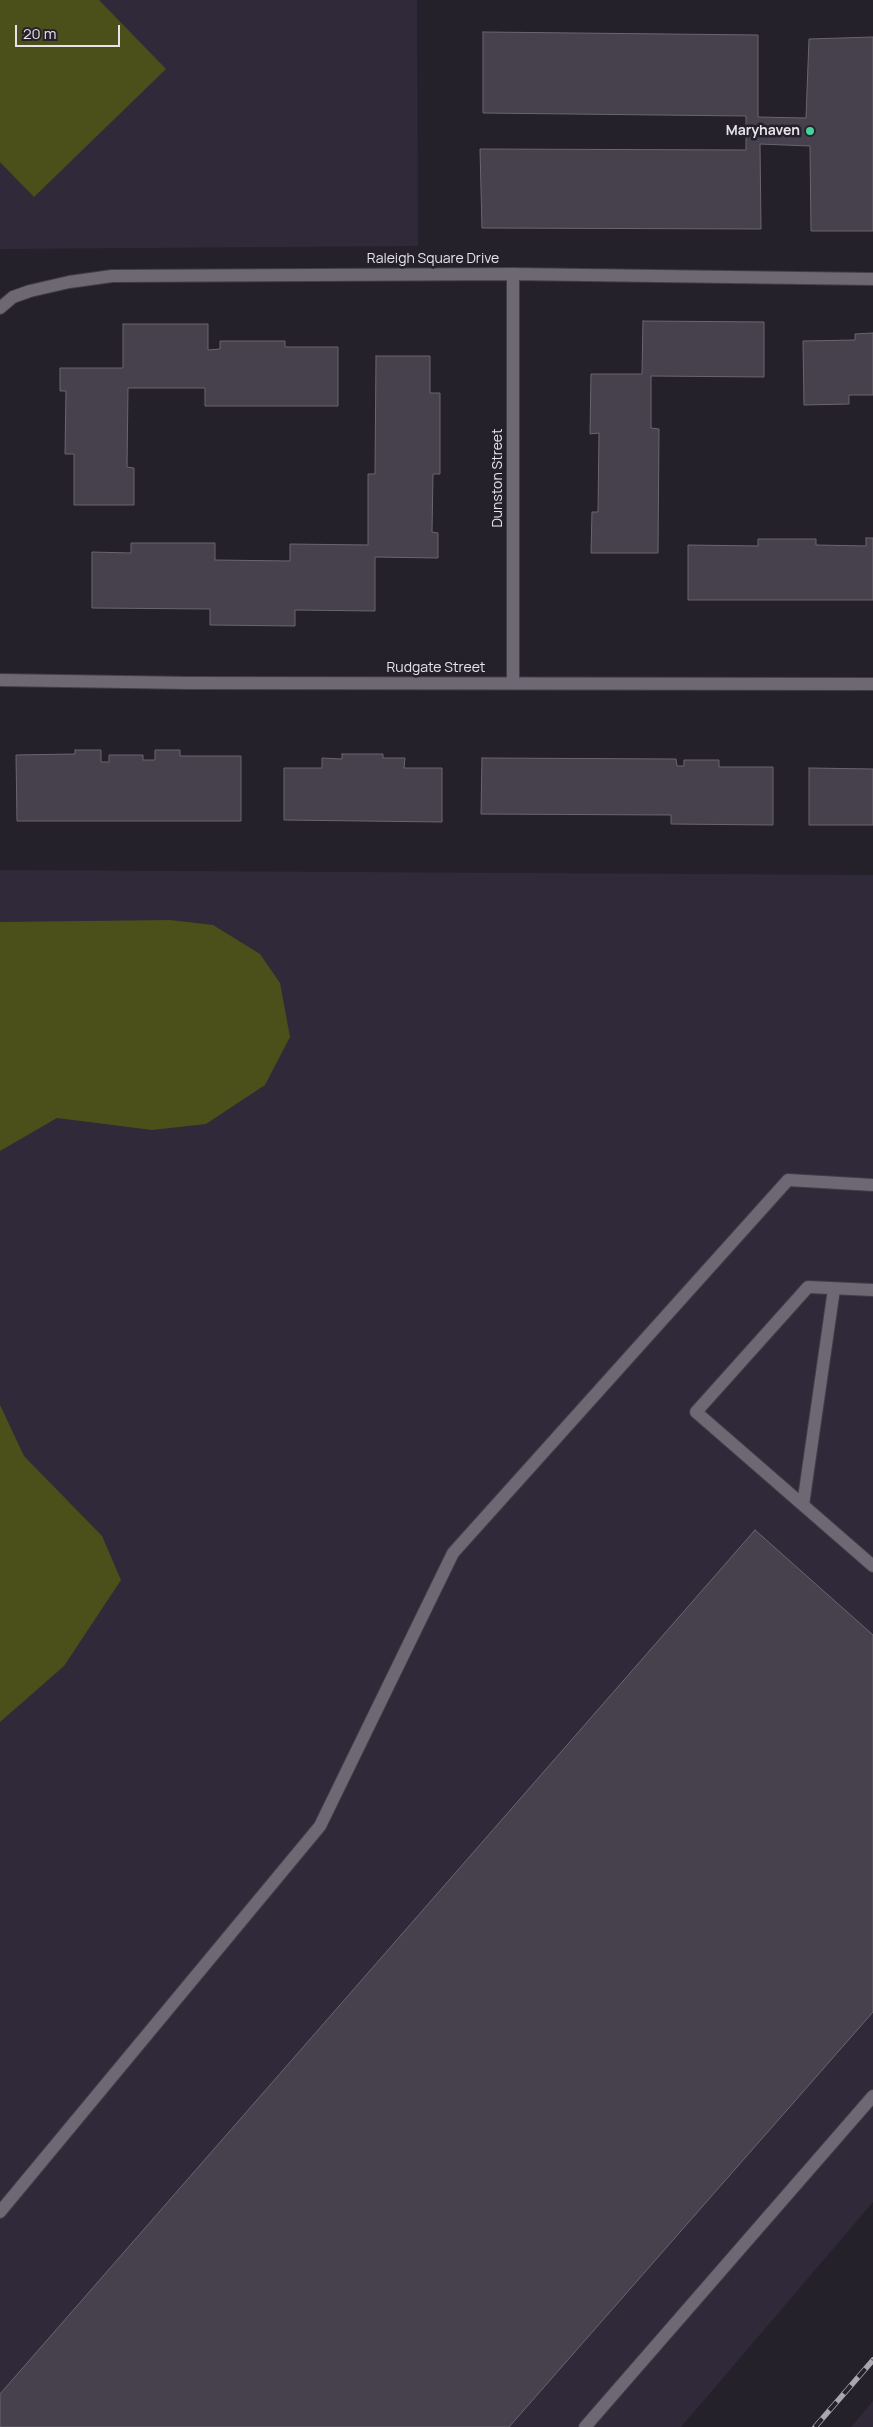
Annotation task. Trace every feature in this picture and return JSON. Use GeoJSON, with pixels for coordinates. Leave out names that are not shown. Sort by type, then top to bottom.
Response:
{"type":"FeatureCollection","features":[{"type":"Feature","properties":{"kind":"lane","name":"Raleigh Square Drive"},"geometry":{"type":"LineString","coordinates":[[0,308],[13,297],[30,291],[69,282],[112,276],[513,274],[873,279]]}},
{"type":"Feature","properties":{"kind":"lane","name":"Dunston Street"},"geometry":{"type":"LineString","coordinates":[[513,274],[513,683]]}},
{"type":"Feature","properties":{"kind":"lane","name":"Rudgate Street"},"geometry":{"type":"LineString","coordinates":[[0,680],[189,683],[873,684]]}},
{"type":"Feature","properties":{"kind":"lane"},"geometry":{"type":"LineString","coordinates":[[0,2212],[320,1826],[453,1553],[788,1180],[873,1185]]}},
{"type":"Feature","properties":{"kind":"lane"},"geometry":{"type":"LineString","coordinates":[[873,1290],[808,1287],[696,1412],[873,1566]]}},
{"type":"Feature","properties":{"kind":"lane"},"geometry":{"type":"LineString","coordinates":[[803,1505],[834,1289]]}},
{"type":"Feature","properties":{"kind":"lane"},"geometry":{"type":"LineString","coordinates":[[585,2427],[873,2096]]}},
{"type":"Feature","properties":{"kind":"shaded area"},"geometry":{"type":"Polygon","coordinates":[[[0,0],[417,0],[418,246],[0,249],[0,0]]]}},
{"type":"Feature","properties":{"kind":"shaded area"},"geometry":{"type":"Polygon","coordinates":[[[0,870],[873,875],[873,2202],[681,2427],[0,2427],[0,870]]]}},
{"type":"Feature","properties":{"kind":"shaded area"},"geometry":{"type":"Polygon","coordinates":[[[873,2401],[873,2427],[851,2427],[873,2401]]]}},
{"type":"Feature","properties":{"kind":"green space"},"geometry":{"type":"Polygon","coordinates":[[[0,0],[99,0],[166,69],[34,197],[0,162],[0,0]]]}},
{"type":"Feature","properties":{"kind":"green space"},"geometry":{"type":"Polygon","coordinates":[[[170,920],[213,925],[260,954],[280,983],[290,1037],[265,1085],[206,1124],[152,1130],[57,1118],[0,1151],[0,922],[170,920]]]}},
{"type":"Feature","properties":{"kind":"green space"},"geometry":{"type":"Polygon","coordinates":[[[0,1405],[24,1456],[102,1536],[121,1580],[64,1666],[0,1722],[0,1405]]]}},
{"type":"Feature","properties":{"kind":"building","name":"Maryhaven"},"geometry":{"type":"Polygon","coordinates":[[[483,32],[758,35],[758,117],[806,118],[809,39],[873,37],[873,231],[811,231],[810,146],[760,144],[761,229],[482,228],[480,149],[746,150],[746,116],[483,113],[483,32]]]}},
{"type":"Feature","properties":{"kind":"building"},"geometry":{"type":"Polygon","coordinates":[[[643,321],[764,322],[764,377],[651,376],[651,428],[659,429],[658,553],[591,553],[592,512],[598,512],[599,433],[590,434],[591,374],[642,374],[643,321]]]}},
{"type":"Feature","properties":{"kind":"building"},"geometry":{"type":"Polygon","coordinates":[[[123,324],[208,324],[208,350],[220,349],[220,341],[285,341],[285,347],[338,347],[338,406],[205,406],[205,388],[128,388],[127,467],[134,468],[134,505],[74,505],[74,454],[65,454],[66,391],[60,391],[60,368],[123,368],[123,324]]]}},
{"type":"Feature","properties":{"kind":"building"},"geometry":{"type":"Polygon","coordinates":[[[873,333],[873,395],[849,395],[849,404],[804,405],[803,341],[855,340],[855,334],[873,333]]]}},
{"type":"Feature","properties":{"kind":"building"},"geometry":{"type":"Polygon","coordinates":[[[376,356],[430,356],[430,393],[440,393],[440,474],[433,474],[432,532],[438,533],[438,558],[375,557],[375,611],[295,610],[295,626],[210,625],[210,609],[92,608],[92,552],[131,553],[131,543],[215,543],[215,560],[290,561],[290,544],[368,545],[368,474],[375,474],[376,356]]]}},
{"type":"Feature","properties":{"kind":"building"},"geometry":{"type":"Polygon","coordinates":[[[866,538],[873,538],[873,600],[688,600],[688,545],[758,546],[758,539],[816,539],[816,545],[866,546],[866,538]]]}},
{"type":"Feature","properties":{"kind":"building"},"geometry":{"type":"Polygon","coordinates":[[[75,750],[101,750],[101,762],[109,762],[109,755],[143,755],[143,760],[155,760],[155,750],[180,750],[180,756],[241,756],[241,821],[17,821],[16,755],[75,754],[75,750]]]}},
{"type":"Feature","properties":{"kind":"building"},"geometry":{"type":"Polygon","coordinates":[[[342,754],[383,754],[383,758],[405,758],[404,768],[442,768],[442,822],[284,820],[284,768],[322,768],[322,758],[342,759],[342,754]]]}},
{"type":"Feature","properties":{"kind":"building"},"geometry":{"type":"Polygon","coordinates":[[[482,758],[676,759],[677,766],[684,766],[684,760],[719,760],[719,767],[773,767],[773,825],[671,824],[671,815],[481,814],[482,758]]]}},
{"type":"Feature","properties":{"kind":"building"},"geometry":{"type":"Polygon","coordinates":[[[809,768],[873,769],[873,825],[809,825],[809,768]]]}},
{"type":"Feature","properties":{"kind":"building"},"geometry":{"type":"Polygon","coordinates":[[[755,1530],[873,1635],[873,2012],[509,2427],[0,2427],[0,2394],[755,1530]]]}},
{"type":"Feature","properties":{"kind":"railway"},"geometry":{"type":"LineString","coordinates":[[815,2427],[873,2360]]}},
{"type":"Feature","properties":{"kind":"place","name":"Maryhaven"},"geometry":{"type":"Point","coordinates":[810,131]}}]}
